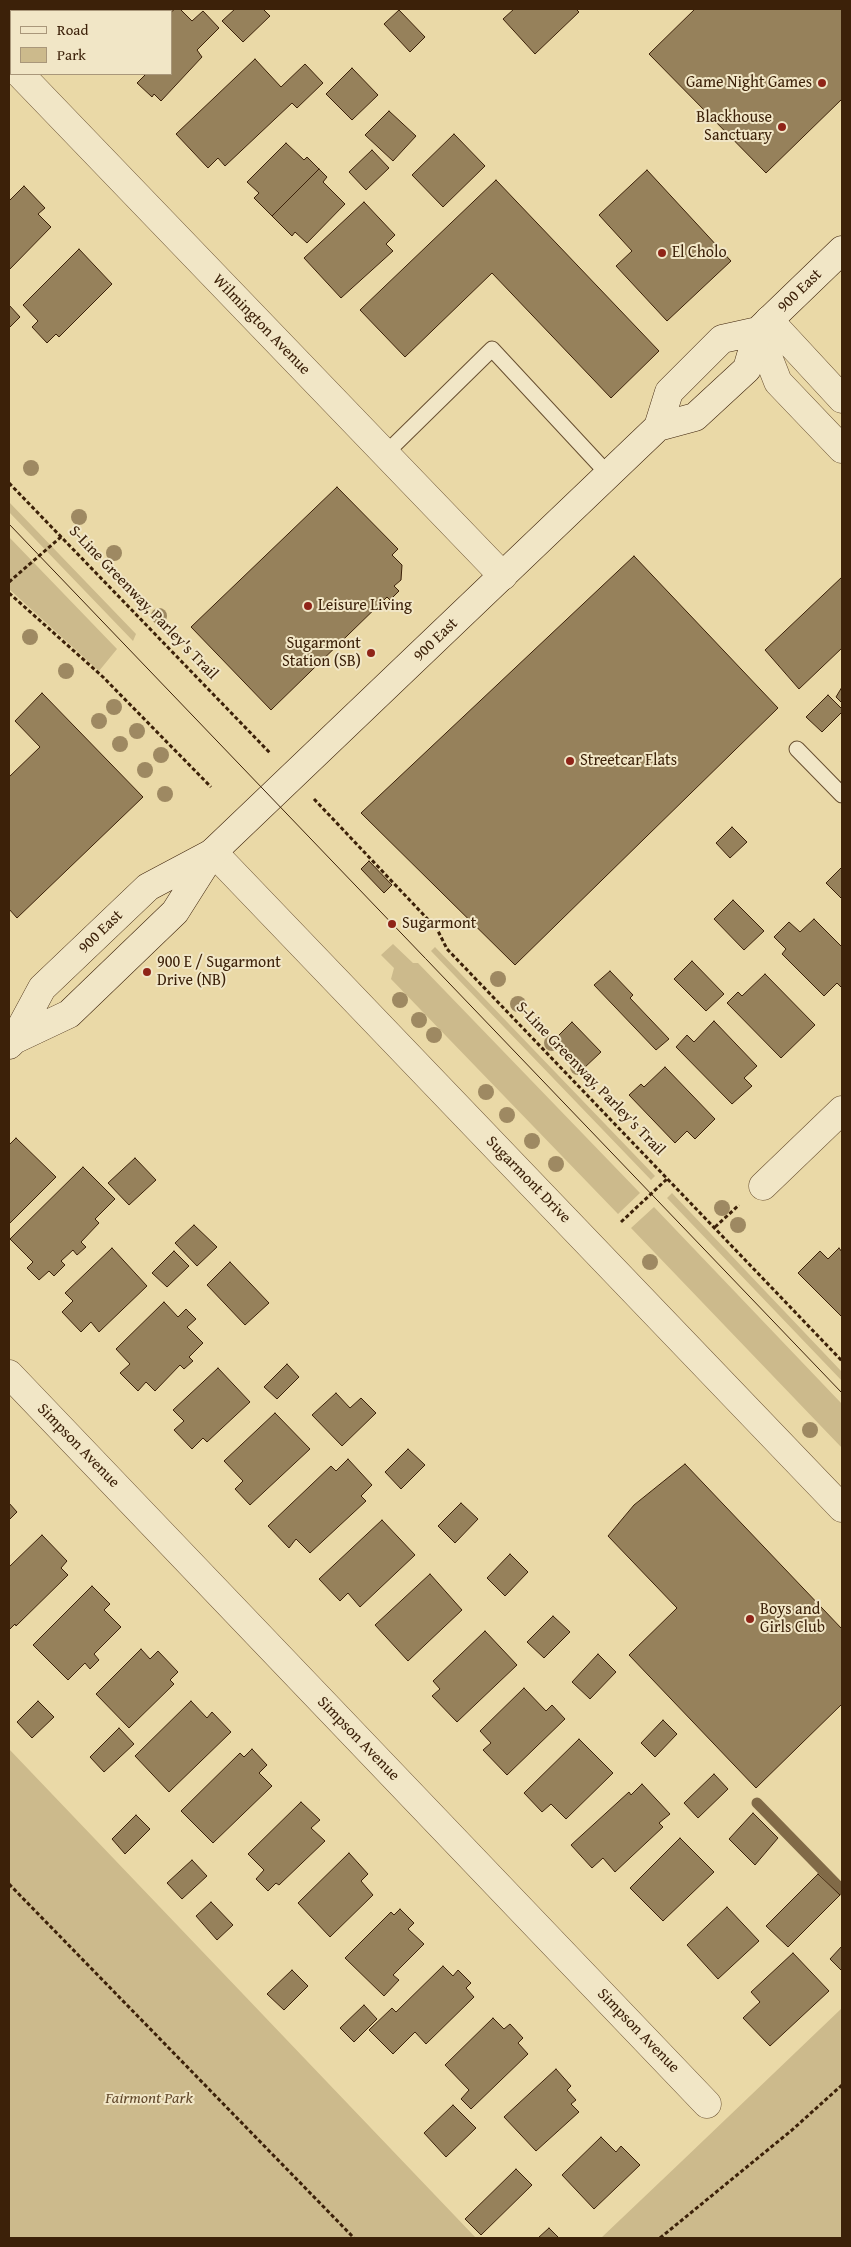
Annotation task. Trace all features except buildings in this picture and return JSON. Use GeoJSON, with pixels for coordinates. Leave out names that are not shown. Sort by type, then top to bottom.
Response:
{"type":"FeatureCollection","features":[{"type":"Feature","properties":{"kind":"street","name":"Wilmington Avenue"},"geometry":{"type":"LineString","coordinates":[[21,75],[503,576]]}},
{"type":"Feature","properties":{"kind":"street","name":"900 East"},"geometry":{"type":"LineString","coordinates":[[11,1040],[69,1014],[175,912],[213,852],[608,474],[658,427],[695,417],[746,369],[764,326],[842,250]]}},
{"type":"Feature","properties":{"kind":"street","name":"900 East"},"geometry":{"type":"LineString","coordinates":[[658,427],[669,392],[722,339],[764,326]]}},
{"type":"Feature","properties":{"kind":"street"},"geometry":{"type":"LineString","coordinates":[[764,326],[842,398]]}},
{"type":"Feature","properties":{"kind":"street"},"geometry":{"type":"LineString","coordinates":[[764,326],[778,382],[842,449]]}},
{"type":"Feature","properties":{"kind":"street","name":"900 East"},"geometry":{"type":"LineString","coordinates":[[11,1040],[42,988],[148,887],[213,852]]}},
{"type":"Feature","properties":{"kind":"street","name":"Sugarmont Drive"},"geometry":{"type":"LineString","coordinates":[[213,852],[842,1508]]}},
{"type":"Feature","properties":{"kind":"street"},"geometry":{"type":"LineString","coordinates":[[763,1186],[842,1110]]}},
{"type":"Feature","properties":{"kind":"street","name":"Simpson Avenue"},"geometry":{"type":"LineString","coordinates":[[9,1374],[707,2104]]}},
{"type":"Feature","properties":{"kind":"lane"},"geometry":{"type":"LineString","coordinates":[[385,454],[492,349],[608,474]]}},
{"type":"Feature","properties":{"kind":"lane"},"geometry":{"type":"LineString","coordinates":[[798,749],[842,795]]}},
{"type":"Feature","properties":{"kind":"path","name":"S-Line Greenway, Parley's Trail"},"geometry":{"type":"LineString","coordinates":[[9,483],[258,742]]}},
{"type":"Feature","properties":{"kind":"path"},"geometry":{"type":"LineString","coordinates":[[9,582],[62,536]]}},
{"type":"Feature","properties":{"kind":"path"},"geometry":{"type":"LineString","coordinates":[[9,593],[103,677],[211,787]]}},
{"type":"Feature","properties":{"kind":"path","name":"S-Line Greenway, Parley's Trail"},"geometry":{"type":"LineString","coordinates":[[325,811],[437,929],[448,949],[842,1361]]}},
{"type":"Feature","properties":{"kind":"path"},"geometry":{"type":"LineString","coordinates":[[622,1222],[668,1178]]}},
{"type":"Feature","properties":{"kind":"path"},"geometry":{"type":"LineString","coordinates":[[9,1884],[354,2238]]}},
{"type":"Feature","properties":{"kind":"path"},"geometry":{"type":"LineString","coordinates":[[660,2238],[792,2130],[842,2085]]}},
{"type":"Feature","properties":{"kind":"green space"},"geometry":{"type":"Polygon","coordinates":[[[9,502],[136,634],[133,641],[9,512],[9,502]]]}},
{"type":"Feature","properties":{"kind":"green space"},"geometry":{"type":"Polygon","coordinates":[[[9,537],[117,649],[99,671],[9,589],[9,537]]]}},
{"type":"Feature","properties":{"kind":"green space"},"geometry":{"type":"Polygon","coordinates":[[[393,944],[413,963],[418,963],[640,1193],[618,1214],[391,979],[394,968],[381,955],[393,944]]]}},
{"type":"Feature","properties":{"kind":"green space"},"geometry":{"type":"Polygon","coordinates":[[[435,947],[655,1176],[651,1180],[431,951],[435,947]]]}},
{"type":"Feature","properties":{"kind":"green space"},"geometry":{"type":"Polygon","coordinates":[[[672,1193],[842,1372],[842,1381],[667,1198],[672,1193]]]}},
{"type":"Feature","properties":{"kind":"green space"},"geometry":{"type":"Polygon","coordinates":[[[654,1207],[842,1404],[842,1448],[631,1228],[654,1207]]]}},
{"type":"Feature","properties":{"kind":"green space","name":"Fairmont Park"},"geometry":{"type":"Polygon","coordinates":[[[9,1749],[476,2238],[9,2238],[9,1749]]]}},
{"type":"Feature","properties":{"kind":"green space"},"geometry":{"type":"Polygon","coordinates":[[[842,2008],[842,2238],[601,2238],[682,2161],[842,2008]]]}},
{"type":"Feature","properties":{"kind":"waterway"},"geometry":{"type":"LineString","coordinates":[[757,1803],[842,1890]]}},
{"type":"Feature","properties":{"kind":"tram line"},"geometry":{"type":"LineString","coordinates":[[9,524],[842,1393]]}},
{"type":"Feature","properties":{"kind":"place","name":"Game Night Games"},"geometry":{"type":"Point","coordinates":[822,83]}},
{"type":"Feature","properties":{"kind":"place","name":"Blackhouse Sanctuary"},"geometry":{"type":"Point","coordinates":[782,127]}},
{"type":"Feature","properties":{"kind":"place","name":"El Cholo"},"geometry":{"type":"Point","coordinates":[662,253]}},
{"type":"Feature","properties":{"kind":"place","name":"Leisure Living"},"geometry":{"type":"Point","coordinates":[308,606]}},
{"type":"Feature","properties":{"kind":"place","name":"Sugarmont Station (SB)"},"geometry":{"type":"Point","coordinates":[371,653]}},
{"type":"Feature","properties":{"kind":"place","name":"Streetcar Flats"},"geometry":{"type":"Point","coordinates":[570,761]}},
{"type":"Feature","properties":{"kind":"place","name":"Sugarmont"},"geometry":{"type":"Point","coordinates":[392,924]}},
{"type":"Feature","properties":{"kind":"place","name":"900 E / Sugarmont Drive (NB)"},"geometry":{"type":"Point","coordinates":[147,972]}},
{"type":"Feature","properties":{"kind":"place","name":"Boys and Girls Club"},"geometry":{"type":"Point","coordinates":[750,1619]}}]}
